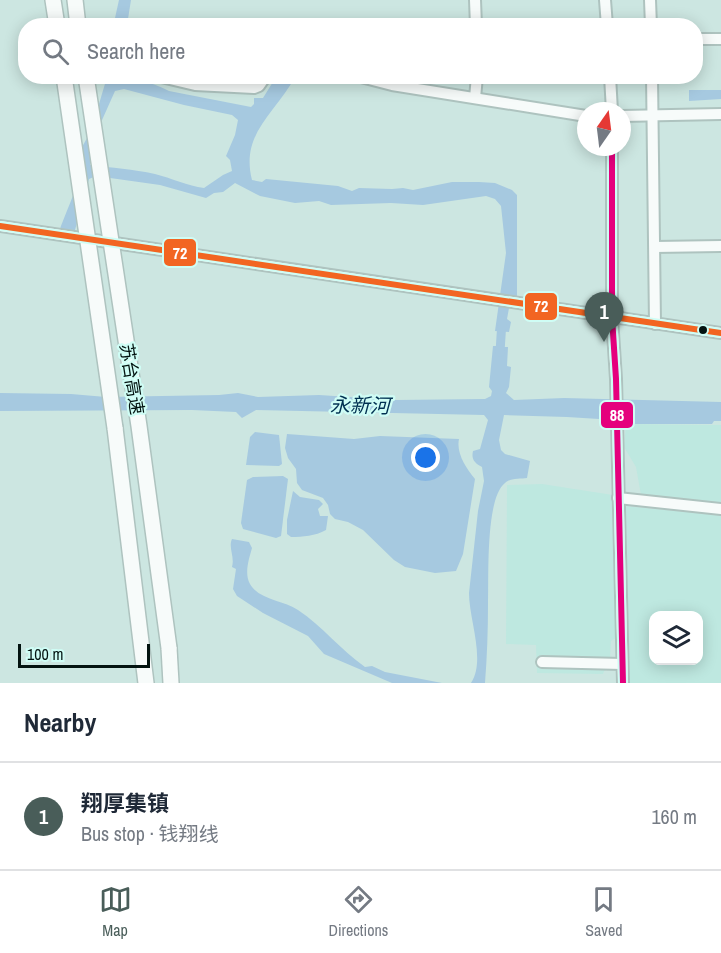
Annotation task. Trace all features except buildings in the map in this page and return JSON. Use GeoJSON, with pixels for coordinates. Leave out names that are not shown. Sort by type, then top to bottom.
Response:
{"type":"FeatureCollection","features":[{"type":"Feature","properties":{"kind":"highway"},"geometry":{"type":"LineString","coordinates":[[53,0],[56,18]]}},
{"type":"Feature","properties":{"kind":"highway"},"geometry":{"type":"LineString","coordinates":[[75,0],[77,18]]}},
{"type":"Feature","properties":{"kind":"highway","name":"苏台高速"},"geometry":{"type":"LineString","coordinates":[[65,84],[115,428],[146,683]]}},
{"type":"Feature","properties":{"kind":"highway","name":"苏台高速"},"geometry":{"type":"LineString","coordinates":[[87,84],[139,426],[169,648],[171,683]]}},
{"type":"Feature","properties":{"kind":"street"},"geometry":{"type":"LineString","coordinates":[[475,0],[476,18]]}},
{"type":"Feature","properties":{"kind":"street"},"geometry":{"type":"LineString","coordinates":[[605,0],[606,18]]}},
{"type":"Feature","properties":{"kind":"street"},"geometry":{"type":"LineString","coordinates":[[650,0],[651,18]]}},
{"type":"Feature","properties":{"kind":"street"},"geometry":{"type":"LineString","coordinates":[[703,39],[721,39]]}},
{"type":"Feature","properties":{"kind":"street"},"geometry":{"type":"LineString","coordinates":[[191,84],[254,88],[260,84]]}},
{"type":"Feature","properties":{"kind":"street"},"geometry":{"type":"LineString","coordinates":[[388,84],[577,115]]}},
{"type":"Feature","properties":{"kind":"street"},"geometry":{"type":"LineString","coordinates":[[475,98],[476,84]]}},
{"type":"Feature","properties":{"kind":"street"},"geometry":{"type":"LineString","coordinates":[[610,84],[611,102]]}},
{"type":"Feature","properties":{"kind":"street"},"geometry":{"type":"LineString","coordinates":[[652,84],[655,324]]}},
{"type":"Feature","properties":{"kind":"street"},"geometry":{"type":"LineString","coordinates":[[631,116],[721,114]]}},
{"type":"Feature","properties":{"kind":"street"},"geometry":{"type":"LineString","coordinates":[[612,156],[612,317],[616,379],[623,683]]}},
{"type":"Feature","properties":{"kind":"street"},"geometry":{"type":"LineString","coordinates":[[0,226],[721,333]]}},
{"type":"Feature","properties":{"kind":"street"},"geometry":{"type":"LineString","coordinates":[[655,247],[721,246]]}},
{"type":"Feature","properties":{"kind":"street"},"geometry":{"type":"LineString","coordinates":[[618,498],[721,509]]}},
{"type":"Feature","properties":{"kind":"street"},"geometry":{"type":"LineString","coordinates":[[542,662],[622,664]]}},
{"type":"Feature","properties":{"kind":"shaded area"},"geometry":{"type":"Polygon","coordinates":[[[626,424],[721,425],[721,503],[641,495],[636,467],[624,447],[626,424]]]}},
{"type":"Feature","properties":{"kind":"shaded area"},"geometry":{"type":"Polygon","coordinates":[[[542,484],[613,495],[616,638],[611,641],[610,657],[603,674],[537,673],[536,645],[506,644],[507,485],[542,484]]]}},
{"type":"Feature","properties":{"kind":"shaded area"},"geometry":{"type":"Polygon","coordinates":[[[624,506],[721,515],[721,683],[630,683],[624,506]]]}},
{"type":"Feature","properties":{"kind":"water"},"geometry":{"type":"Polygon","coordinates":[[[119,0],[131,0],[128,18],[115,18],[119,0]]]}},
{"type":"Feature","properties":{"kind":"water"},"geometry":{"type":"Polygon","coordinates":[[[105,84],[151,84],[169,91],[251,107],[254,104],[254,98],[263,98],[272,84],[291,84],[255,136],[251,149],[252,180],[262,182],[266,179],[338,186],[352,191],[359,188],[413,190],[452,182],[479,182],[495,183],[512,190],[517,195],[517,298],[511,297],[507,319],[511,322],[509,332],[495,331],[506,253],[501,206],[495,199],[486,196],[423,205],[391,203],[331,205],[319,201],[295,203],[260,196],[235,183],[223,192],[214,193],[206,198],[160,185],[96,176],[89,179],[75,230],[60,229],[80,176],[82,147],[91,131],[105,84]],[[124,89],[115,91],[94,138],[90,165],[147,172],[204,188],[232,171],[230,160],[226,156],[235,135],[238,120],[232,115],[124,89]]]}},
{"type":"Feature","properties":{"kind":"water"},"geometry":{"type":"Polygon","coordinates":[[[689,90],[721,90],[721,99],[689,101],[689,90]]]}},
{"type":"Feature","properties":{"kind":"water","name":"永新河"},"geometry":{"type":"Polygon","coordinates":[[[500,343],[508,347],[507,366],[511,367],[509,387],[506,393],[514,400],[564,398],[721,402],[721,421],[714,421],[712,424],[626,424],[599,419],[504,415],[499,440],[501,450],[505,454],[530,461],[527,478],[507,481],[494,505],[489,540],[485,683],[471,683],[475,674],[477,652],[469,593],[478,511],[484,481],[482,467],[474,461],[473,451],[480,449],[488,420],[484,415],[256,410],[242,418],[236,412],[192,410],[0,411],[0,393],[106,397],[238,393],[258,397],[319,395],[396,400],[485,399],[491,396],[492,391],[489,387],[493,346],[499,346],[500,343]]]}},
{"type":"Feature","properties":{"kind":"water"},"geometry":{"type":"Polygon","coordinates":[[[255,432],[279,435],[282,464],[279,466],[246,465],[250,437],[255,432]]]}},
{"type":"Feature","properties":{"kind":"water"},"geometry":{"type":"Polygon","coordinates":[[[287,434],[354,439],[380,436],[459,439],[460,455],[475,479],[463,554],[456,571],[435,573],[405,567],[394,560],[363,530],[348,522],[335,519],[330,514],[323,498],[302,490],[297,483],[296,469],[288,458],[285,448],[287,434]]]}},
{"type":"Feature","properties":{"kind":"water"},"geometry":{"type":"Polygon","coordinates":[[[283,476],[288,479],[281,536],[276,538],[243,529],[241,523],[247,480],[253,477],[283,476]]]}},
{"type":"Feature","properties":{"kind":"water"},"geometry":{"type":"Polygon","coordinates":[[[293,491],[300,497],[319,500],[323,504],[318,509],[320,516],[328,516],[326,530],[304,536],[291,537],[287,534],[287,520],[293,491]]]}},
{"type":"Feature","properties":{"kind":"water"},"geometry":{"type":"Polygon","coordinates":[[[232,539],[249,542],[252,548],[247,575],[254,589],[265,597],[298,610],[365,667],[372,666],[385,672],[442,683],[392,683],[324,654],[308,636],[263,613],[237,596],[233,589],[236,569],[232,567],[232,539]]]}},
{"type":"Feature","properties":{"kind":"waterway"},"geometry":{"type":"LineString","coordinates":[[500,352],[502,321]]}},
{"type":"Feature","properties":{"kind":"transit line","name":"88"},"geometry":{"type":"LineString","coordinates":[[612,156],[612,317],[616,379],[623,683]]}},
{"type":"Feature","properties":{"kind":"transit line","name":"72"},"geometry":{"type":"LineString","coordinates":[[0,226],[721,333]]}},
{"type":"Feature","properties":{"kind":"place","name":"翔厚集镇"},"geometry":{"type":"Point","coordinates":[604,342]}}]}
